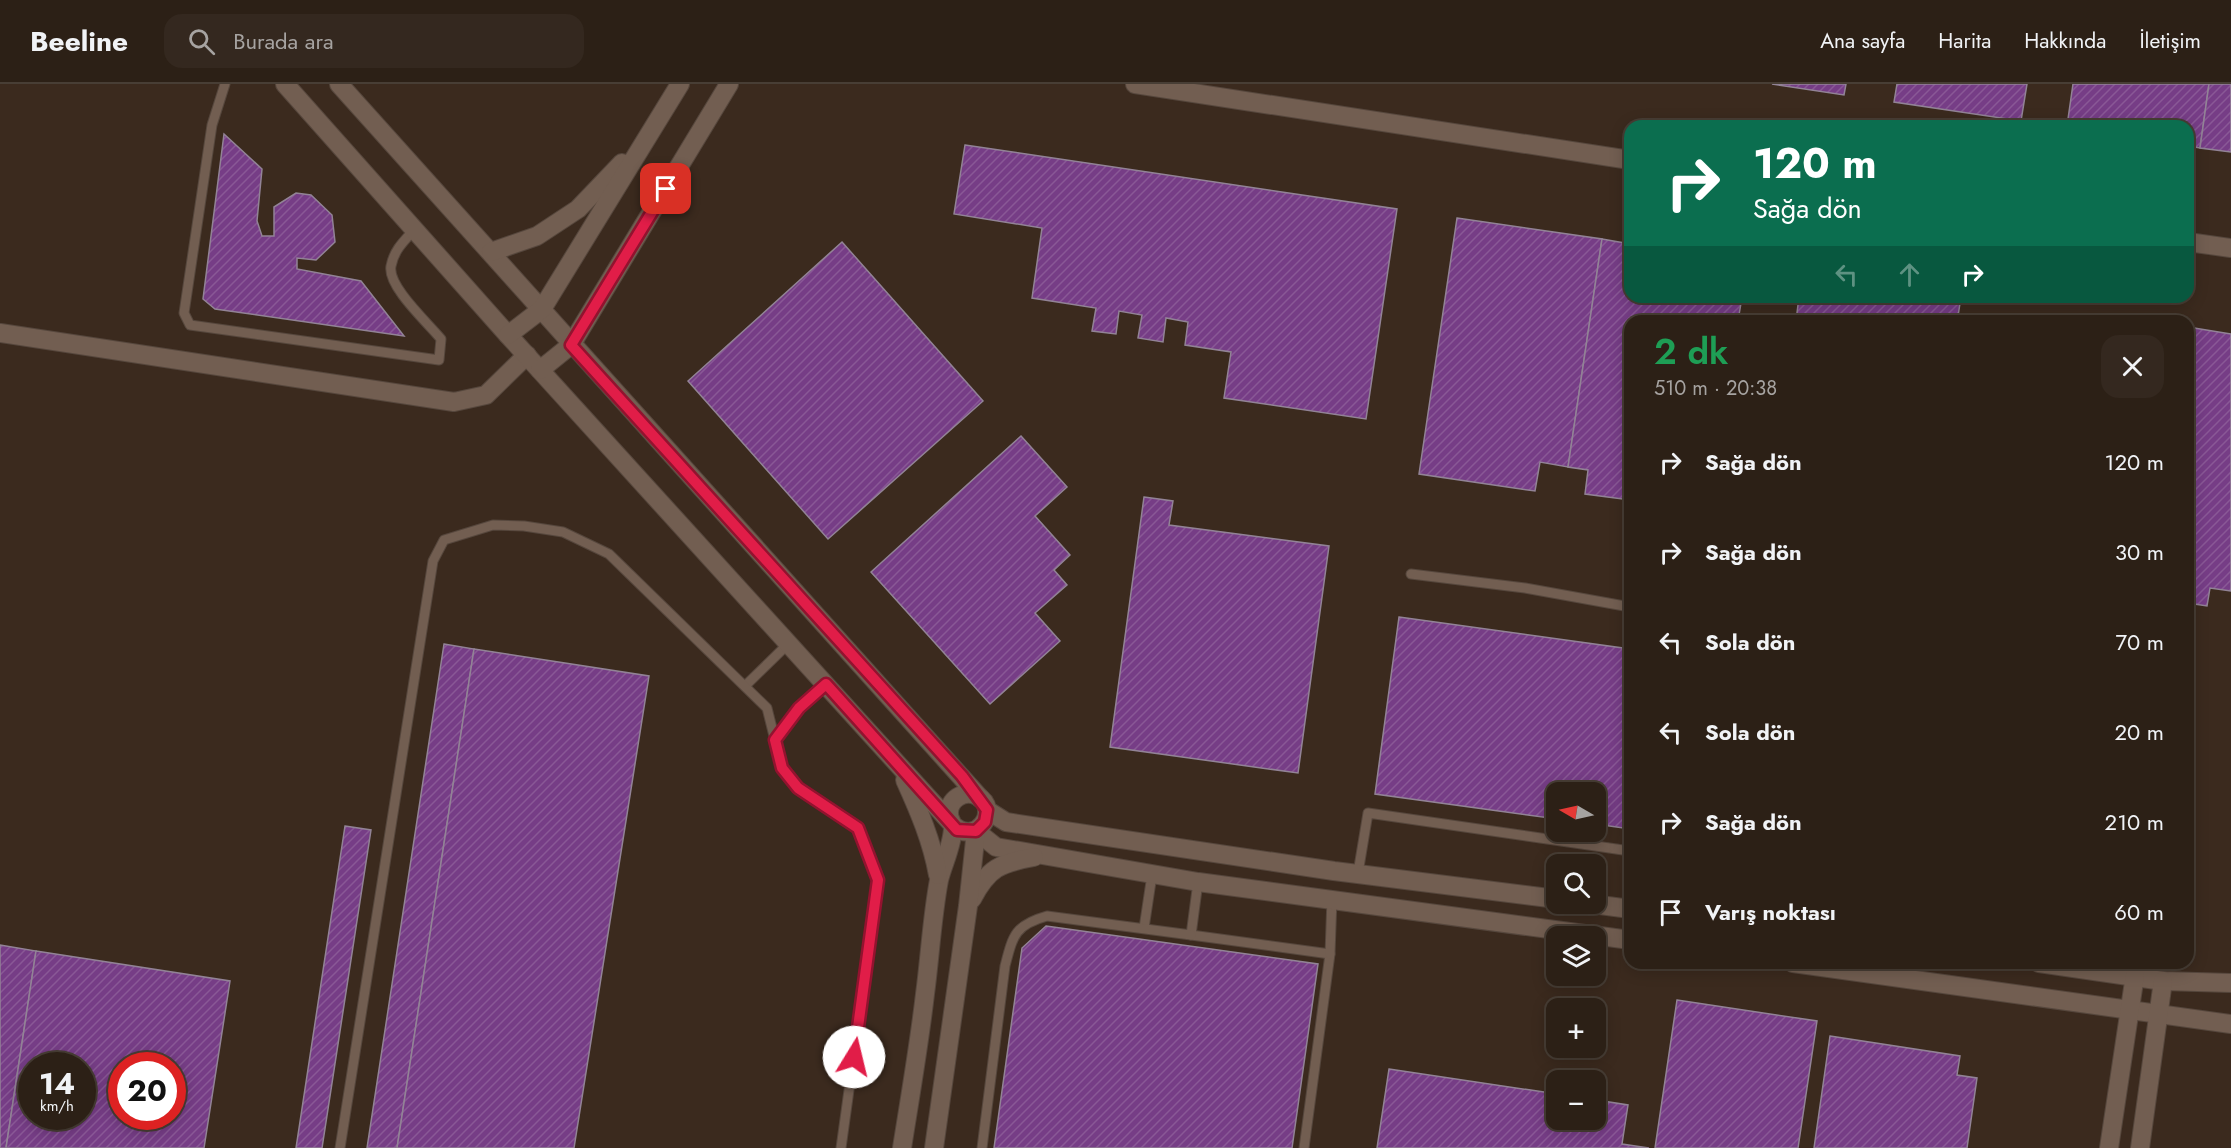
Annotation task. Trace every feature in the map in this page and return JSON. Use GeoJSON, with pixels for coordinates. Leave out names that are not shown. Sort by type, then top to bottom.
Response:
{"type":"FeatureCollection","features":[{"type":"Feature","properties":{"kind":"street"},"geometry":{"type":"LineString","coordinates":[[285,84],[508,335],[898,765],[953,825],[963,832],[976,831],[996,847],[1152,875],[1624,939]]}},
{"type":"Feature","properties":{"kind":"street"},"geometry":{"type":"LineString","coordinates":[[339,84],[492,252],[571,345],[984,804],[985,822],[976,831],[968,906],[934,1148]]}},
{"type":"Feature","properties":{"kind":"street"},"geometry":{"type":"LineString","coordinates":[[508,335],[542,309],[680,84]]}},
{"type":"Feature","properties":{"kind":"street"},"geometry":{"type":"LineString","coordinates":[[540,370],[571,345],[729,84]]}},
{"type":"Feature","properties":{"kind":"street"},"geometry":{"type":"LineString","coordinates":[[1136,84],[1624,159]]}},
{"type":"Feature","properties":{"kind":"street"},"geometry":{"type":"LineString","coordinates":[[492,252],[537,236],[578,209],[645,140]]}},
{"type":"Feature","properties":{"kind":"street"},"geometry":{"type":"LineString","coordinates":[[2194,243],[2231,248]]}},
{"type":"Feature","properties":{"kind":"street"},"geometry":{"type":"LineString","coordinates":[[0,333],[454,402],[486,395],[527,355]]}},
{"type":"Feature","properties":{"kind":"street"},"geometry":{"type":"LineString","coordinates":[[898,765],[922,817],[933,850],[939,882]]}},
{"type":"Feature","properties":{"kind":"street"},"geometry":{"type":"LineString","coordinates":[[902,1148],[921,1029],[939,882],[953,825],[949,813],[957,797],[969,793],[1006,822],[1334,871],[1546,898]]}},
{"type":"Feature","properties":{"kind":"street"},"geometry":{"type":"LineString","coordinates":[[968,906],[982,879],[997,866],[1046,855]]}},
{"type":"Feature","properties":{"kind":"street"},"geometry":{"type":"LineString","coordinates":[[1332,898],[1334,871]]}},
{"type":"Feature","properties":{"kind":"street"},"geometry":{"type":"LineString","coordinates":[[1606,906],[1624,908]]}},
{"type":"Feature","properties":{"kind":"street"},"geometry":{"type":"LineString","coordinates":[[1836,969],[2231,1024]]}},
{"type":"Feature","properties":{"kind":"street"},"geometry":{"type":"LineString","coordinates":[[2088,969],[2163,981],[2231,983]]}},
{"type":"Feature","properties":{"kind":"street"},"geometry":{"type":"LineString","coordinates":[[2109,1148],[2135,975]]}},
{"type":"Feature","properties":{"kind":"street"},"geometry":{"type":"LineString","coordinates":[[2140,1148],[2163,981]]}},
{"type":"Feature","properties":{"kind":"lane"},"geometry":{"type":"LineString","coordinates":[[225,84],[212,125],[184,313],[190,325],[439,360],[441,339],[395,285],[390,267],[397,248],[414,230]]}},
{"type":"Feature","properties":{"kind":"lane"},"geometry":{"type":"LineString","coordinates":[[340,1148],[433,561],[444,540],[493,525],[524,526],[563,532],[609,554],[746,685],[767,708],[782,768],[798,788],[858,828],[878,880],[841,1148]]}},
{"type":"Feature","properties":{"kind":"lane"},"geometry":{"type":"LineString","coordinates":[[1411,574],[1525,588],[1624,606]]}},
{"type":"Feature","properties":{"kind":"lane"},"geometry":{"type":"LineString","coordinates":[[746,685],[789,643]]}},
{"type":"Feature","properties":{"kind":"lane"},"geometry":{"type":"LineString","coordinates":[[775,740],[799,708],[826,684]]}},
{"type":"Feature","properties":{"kind":"lane"},"geometry":{"type":"LineString","coordinates":[[1358,873],[1368,813],[1624,850]]}},
{"type":"Feature","properties":{"kind":"lane"},"geometry":{"type":"LineString","coordinates":[[1144,928],[1152,875]]}},
{"type":"Feature","properties":{"kind":"lane"},"geometry":{"type":"LineString","coordinates":[[1191,934],[1198,882]]}},
{"type":"Feature","properties":{"kind":"lane"},"geometry":{"type":"LineString","coordinates":[[1304,1148],[1330,954],[1332,898]]}},
{"type":"Feature","properties":{"kind":"lane"},"geometry":{"type":"LineString","coordinates":[[982,1148],[1005,966],[1012,939],[1027,922],[1047,916],[1330,954]]}},
{"type":"Feature","properties":{"kind":"building"},"geometry":{"type":"Polygon","coordinates":[[[1772,84],[1846,84],[1844,95],[1772,84]]]}},
{"type":"Feature","properties":{"kind":"building"},"geometry":{"type":"Polygon","coordinates":[[[1897,84],[2027,84],[2021,120],[1894,102],[1897,84]]]}},
{"type":"Feature","properties":{"kind":"building"},"geometry":{"type":"Polygon","coordinates":[[[2073,84],[2209,84],[2200,148],[2194,147],[2194,120],[2068,120],[2073,84]]]}},
{"type":"Feature","properties":{"kind":"building"},"geometry":{"type":"Polygon","coordinates":[[[2209,84],[2231,84],[2231,152],[2200,148],[2209,84]]]}},
{"type":"Feature","properties":{"kind":"building"},"geometry":{"type":"Polygon","coordinates":[[[224,134],[262,169],[257,221],[262,236],[274,236],[274,207],[296,193],[311,195],[332,215],[335,242],[316,260],[297,258],[297,269],[361,281],[404,336],[215,309],[203,299],[224,134]]]}},
{"type":"Feature","properties":{"kind":"building"},"geometry":{"type":"Polygon","coordinates":[[[965,145],[1397,209],[1366,419],[1224,398],[1231,352],[1185,345],[1188,322],[1166,318],[1163,342],[1138,338],[1142,315],[1119,311],[1116,334],[1092,331],[1096,308],[1032,298],[1042,228],[954,214],[965,145]]]}},
{"type":"Feature","properties":{"kind":"building"},"geometry":{"type":"Polygon","coordinates":[[[1457,218],[1602,239],[1568,467],[1540,462],[1535,491],[1419,474],[1457,218]]]}},
{"type":"Feature","properties":{"kind":"building"},"geometry":{"type":"Polygon","coordinates":[[[1602,239],[1624,243],[1624,303],[1741,303],[1739,315],[1624,315],[1624,499],[1585,494],[1588,470],[1568,467],[1602,239]]]}},
{"type":"Feature","properties":{"kind":"building"},"geometry":{"type":"Polygon","coordinates":[[[842,242],[983,401],[828,539],[688,381],[842,242]]]}},
{"type":"Feature","properties":{"kind":"building"},"geometry":{"type":"Polygon","coordinates":[[[1798,303],[1960,303],[1958,315],[1797,315],[1798,303]]]}},
{"type":"Feature","properties":{"kind":"building"},"geometry":{"type":"Polygon","coordinates":[[[2194,328],[2231,334],[2231,591],[2210,588],[2207,606],[2194,604],[2194,328]]]}},
{"type":"Feature","properties":{"kind":"building"},"geometry":{"type":"Polygon","coordinates":[[[1021,436],[1067,487],[1035,516],[1070,555],[1054,570],[1067,585],[1035,613],[1060,641],[990,704],[871,572],[1021,436]]]}},
{"type":"Feature","properties":{"kind":"building"},"geometry":{"type":"Polygon","coordinates":[[[1144,497],[1173,501],[1169,525],[1329,546],[1298,773],[1110,747],[1144,497]]]}},
{"type":"Feature","properties":{"kind":"building"},"geometry":{"type":"Polygon","coordinates":[[[1399,617],[1624,648],[1624,828],[1606,825],[1606,782],[1546,782],[1546,817],[1375,794],[1399,617]]]}},
{"type":"Feature","properties":{"kind":"building"},"geometry":{"type":"Polygon","coordinates":[[[444,644],[474,649],[397,1148],[367,1148],[444,644]]]}},
{"type":"Feature","properties":{"kind":"building"},"geometry":{"type":"Polygon","coordinates":[[[474,649],[649,676],[574,1148],[397,1148],[474,649]]]}},
{"type":"Feature","properties":{"kind":"building"},"geometry":{"type":"Polygon","coordinates":[[[345,826],[371,830],[322,1148],[296,1148],[345,826]]]}},
{"type":"Feature","properties":{"kind":"building"},"geometry":{"type":"Polygon","coordinates":[[[1046,926],[1318,964],[1292,1148],[994,1148],[1022,948],[1046,926]]]}},
{"type":"Feature","properties":{"kind":"building"},"geometry":{"type":"Polygon","coordinates":[[[0,945],[36,951],[21,1052],[18,1052],[18,1069],[6,1148],[0,1148],[0,945]]]}},
{"type":"Feature","properties":{"kind":"building"},"geometry":{"type":"Polygon","coordinates":[[[36,951],[230,981],[204,1148],[6,1148],[18,1069],[18,1130],[96,1130],[96,1052],[21,1052],[36,951]]]}},
{"type":"Feature","properties":{"kind":"building"},"geometry":{"type":"Polygon","coordinates":[[[1677,1000],[1817,1021],[1798,1148],[1655,1148],[1677,1000]]]}},
{"type":"Feature","properties":{"kind":"building"},"geometry":{"type":"Polygon","coordinates":[[[1830,1036],[1960,1056],[1957,1075],[1977,1078],[1967,1148],[1814,1148],[1830,1036]]]}},
{"type":"Feature","properties":{"kind":"building"},"geometry":{"type":"Polygon","coordinates":[[[1389,1069],[1546,1092],[1546,1130],[1606,1130],[1606,1102],[1628,1105],[1622,1144],[1649,1148],[1377,1148],[1389,1069]]]}},
{"type":"Feature","properties":{"kind":"route"},"geometry":{"type":"LineString","coordinates":[[666,189],[571,345],[962,776],[985,804],[987,810],[985,822],[976,831],[957,830],[826,684],[799,708],[775,740],[782,768],[798,788],[858,828],[878,880],[854,1057]]}}]}
